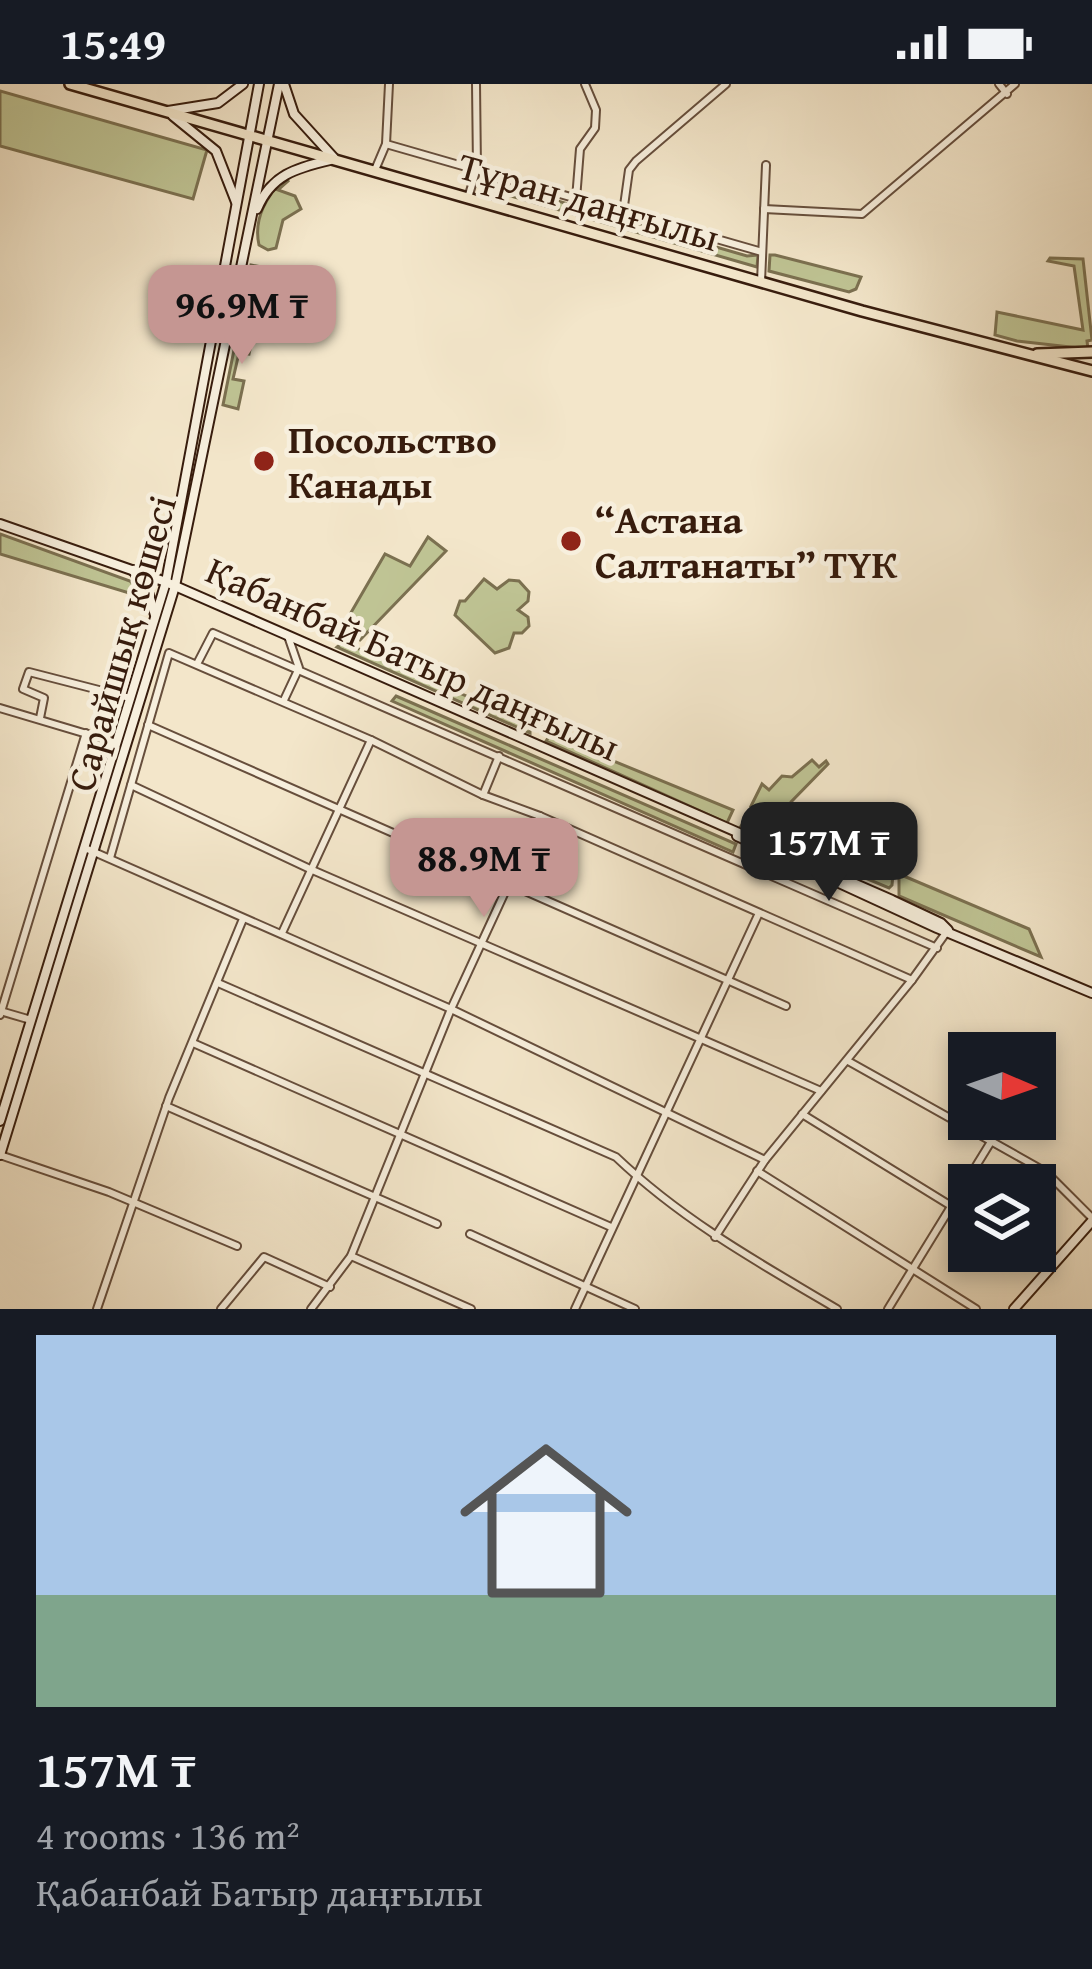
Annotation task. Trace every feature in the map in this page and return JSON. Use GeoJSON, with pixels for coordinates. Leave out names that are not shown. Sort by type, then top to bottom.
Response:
{"type":"FeatureCollection","features":[{"type":"Feature","properties":{"kind":"main road","name":"Тұран даңғылы"},"geometry":{"type":"LineString","coordinates":[[70,84],[761,282],[1092,371]]}},
{"type":"Feature","properties":{"kind":"main road"},"geometry":{"type":"LineString","coordinates":[[167,112],[218,103],[243,84]]}},
{"type":"Feature","properties":{"kind":"main road","name":"Сарайшық көшесі"},"geometry":{"type":"LineString","coordinates":[[0,1125],[89,850],[155,618],[171,584],[260,84]]}},
{"type":"Feature","properties":{"kind":"main road"},"geometry":{"type":"LineString","coordinates":[[250,227],[262,196],[278,178],[335,159],[294,114],[282,84]]}},
{"type":"Feature","properties":{"kind":"main road","name":"Сарайшық көшесі"},"geometry":{"type":"LineString","coordinates":[[0,1155],[171,584],[282,84]]}},
{"type":"Feature","properties":{"kind":"main road"},"geometry":{"type":"LineString","coordinates":[[167,112],[216,151],[237,205]]}},
{"type":"Feature","properties":{"kind":"main road"},"geometry":{"type":"LineString","coordinates":[[1025,354],[1092,352]]}},
{"type":"Feature","properties":{"kind":"main road","name":"Қабанбай Батыр даңғылы"},"geometry":{"type":"LineString","coordinates":[[0,524],[171,584],[1092,993]]}},
{"type":"Feature","properties":{"kind":"main road"},"geometry":{"type":"LineString","coordinates":[[132,569],[149,595],[155,618]]}},
{"type":"Feature","properties":{"kind":"main road"},"geometry":{"type":"LineString","coordinates":[[1014,1309],[1092,1220]]}},
{"type":"Feature","properties":{"kind":"street"},"geometry":{"type":"LineString","coordinates":[[375,170],[386,144],[389,84]]}},
{"type":"Feature","properties":{"kind":"street"},"geometry":{"type":"LineString","coordinates":[[468,198],[478,168],[476,84]]}},
{"type":"Feature","properties":{"kind":"street"},"geometry":{"type":"LineString","coordinates":[[576,199],[580,149],[595,128],[596,110],[585,84]]}},
{"type":"Feature","properties":{"kind":"street"},"geometry":{"type":"LineString","coordinates":[[623,213],[629,170],[636,160],[726,84]]}},
{"type":"Feature","properties":{"kind":"street"},"geometry":{"type":"LineString","coordinates":[[999,84],[1007,94]]}},
{"type":"Feature","properties":{"kind":"street"},"geometry":{"type":"LineString","coordinates":[[764,209],[862,214],[1015,84]]}},
{"type":"Feature","properties":{"kind":"street"},"geometry":{"type":"LineString","coordinates":[[386,144],[762,252]]}},
{"type":"Feature","properties":{"kind":"street"},"geometry":{"type":"LineString","coordinates":[[761,282],[766,165]]}},
{"type":"Feature","properties":{"kind":"street"},"geometry":{"type":"LineString","coordinates":[[196,665],[213,633],[937,948]]}},
{"type":"Feature","properties":{"kind":"street"},"geometry":{"type":"LineString","coordinates":[[284,701],[299,668],[288,636]]}},
{"type":"Feature","properties":{"kind":"street"},"geometry":{"type":"LineString","coordinates":[[110,858],[169,653],[371,740],[482,795],[540,816],[912,980]]}},
{"type":"Feature","properties":{"kind":"street"},"geometry":{"type":"LineString","coordinates":[[40,718],[44,698],[23,689],[29,672],[130,698]]}},
{"type":"Feature","properties":{"kind":"street"},"geometry":{"type":"LineString","coordinates":[[0,708],[116,743]]}},
{"type":"Feature","properties":{"kind":"street"},"geometry":{"type":"LineString","coordinates":[[148,725],[786,1006]]}},
{"type":"Feature","properties":{"kind":"street"},"geometry":{"type":"LineString","coordinates":[[31,1020],[0,1012],[86,733]]}},
{"type":"Feature","properties":{"kind":"street"},"geometry":{"type":"LineString","coordinates":[[281,934],[371,740]]}},
{"type":"Feature","properties":{"kind":"street"},"geometry":{"type":"LineString","coordinates":[[482,795],[499,756]]}},
{"type":"Feature","properties":{"kind":"street"},"geometry":{"type":"LineString","coordinates":[[131,785],[310,869],[821,1091]]}},
{"type":"Feature","properties":{"kind":"street"},"geometry":{"type":"LineString","coordinates":[[311,1309],[351,1256],[451,1009],[540,816]]}},
{"type":"Feature","properties":{"kind":"street"},"geometry":{"type":"LineString","coordinates":[[89,850],[451,1009],[764,1160]]}},
{"type":"Feature","properties":{"kind":"street"},"geometry":{"type":"LineString","coordinates":[[575,1309],[759,913]]}},
{"type":"Feature","properties":{"kind":"street"},"geometry":{"type":"LineString","coordinates":[[97,1309],[166,1106],[243,919]]}},
{"type":"Feature","properties":{"kind":"street"},"geometry":{"type":"LineString","coordinates":[[715,1238],[764,1160],[848,1061],[948,930]]}},
{"type":"Feature","properties":{"kind":"street"},"geometry":{"type":"LineString","coordinates":[[218,983],[616,1157],[636,1179],[715,1238],[837,1309]]}},
{"type":"Feature","properties":{"kind":"street"},"geometry":{"type":"LineString","coordinates":[[193,1043],[611,1227]]}},
{"type":"Feature","properties":{"kind":"street"},"geometry":{"type":"LineString","coordinates":[[848,1061],[1046,1172],[1092,1220]]}},
{"type":"Feature","properties":{"kind":"street"},"geometry":{"type":"LineString","coordinates":[[166,1106],[437,1224]]}},
{"type":"Feature","properties":{"kind":"street"},"geometry":{"type":"LineString","coordinates":[[802,1114],[948,1203]]}},
{"type":"Feature","properties":{"kind":"street"},"geometry":{"type":"LineString","coordinates":[[977,1164],[992,1141]]}},
{"type":"Feature","properties":{"kind":"street"},"geometry":{"type":"LineString","coordinates":[[0,1155],[237,1246]]}},
{"type":"Feature","properties":{"kind":"street"},"geometry":{"type":"LineString","coordinates":[[757,1171],[976,1309]]}},
{"type":"Feature","properties":{"kind":"street"},"geometry":{"type":"LineString","coordinates":[[888,1309],[948,1207]]}},
{"type":"Feature","properties":{"kind":"street"},"geometry":{"type":"LineString","coordinates":[[470,1234],[634,1309]]}},
{"type":"Feature","properties":{"kind":"street"},"geometry":{"type":"LineString","coordinates":[[351,1256],[472,1309]]}},
{"type":"Feature","properties":{"kind":"street"},"geometry":{"type":"LineString","coordinates":[[221,1309],[264,1257],[331,1288]]}},
{"type":"Feature","properties":{"kind":"street"},"geometry":{"type":"LineString","coordinates":[[318,1300],[328,1309]]}},
{"type":"Feature","properties":{"kind":"green space"},"geometry":{"type":"Polygon","coordinates":[[[0,91],[207,150],[193,199],[0,146],[0,91]]]}},
{"type":"Feature","properties":{"kind":"green space"},"geometry":{"type":"Polygon","coordinates":[[[483,175],[496,183],[747,256],[758,255],[757,267],[487,189],[482,185],[483,175]]]}},
{"type":"Feature","properties":{"kind":"green space"},"geometry":{"type":"Polygon","coordinates":[[[285,177],[288,181],[278,190],[295,196],[301,209],[283,220],[276,248],[268,250],[259,245],[260,217],[285,177]]]}},
{"type":"Feature","properties":{"kind":"green space"},"geometry":{"type":"Polygon","coordinates":[[[770,255],[861,277],[849,292],[769,271],[770,255]]]}},
{"type":"Feature","properties":{"kind":"green space"},"geometry":{"type":"Polygon","coordinates":[[[1083,259],[1092,340],[1087,341],[1088,349],[995,335],[997,312],[1083,330],[1074,266],[1048,261],[1083,259]]]}},
{"type":"Feature","properties":{"kind":"green space"},"geometry":{"type":"Polygon","coordinates":[[[251,265],[271,273],[265,278],[249,354],[239,353],[233,379],[244,381],[238,409],[223,405],[251,265]]]}},
{"type":"Feature","properties":{"kind":"green space"},"geometry":{"type":"Polygon","coordinates":[[[0,534],[130,581],[142,591],[139,596],[0,554],[0,534]]]}},
{"type":"Feature","properties":{"kind":"green space"},"geometry":{"type":"Polygon","coordinates":[[[428,537],[446,551],[360,640],[344,633],[342,628],[385,554],[410,566],[428,537]]]}},
{"type":"Feature","properties":{"kind":"green space"},"geometry":{"type":"Polygon","coordinates":[[[484,579],[497,589],[509,580],[519,581],[529,592],[528,601],[518,610],[528,617],[529,626],[514,633],[509,648],[495,653],[455,615],[460,601],[484,579]]]}},
{"type":"Feature","properties":{"kind":"green space"},"geometry":{"type":"Polygon","coordinates":[[[343,642],[530,724],[530,733],[337,647],[343,642]]]}},
{"type":"Feature","properties":{"kind":"green space"},"geometry":{"type":"Polygon","coordinates":[[[396,696],[736,844],[733,852],[392,701],[396,696]]]}},
{"type":"Feature","properties":{"kind":"green space"},"geometry":{"type":"Polygon","coordinates":[[[550,735],[733,810],[727,823],[546,741],[550,735]]]}},
{"type":"Feature","properties":{"kind":"green space"},"geometry":{"type":"Polygon","coordinates":[[[812,760],[819,767],[828,764],[791,802],[789,818],[751,806],[762,784],[769,790],[782,776],[792,777],[812,760]]]}},
{"type":"Feature","properties":{"kind":"green space"},"geometry":{"type":"Polygon","coordinates":[[[748,815],[888,870],[893,874],[892,885],[889,888],[741,826],[748,815]]]}},
{"type":"Feature","properties":{"kind":"green space"},"geometry":{"type":"Polygon","coordinates":[[[899,874],[1029,929],[1041,957],[899,896],[899,874]]]}},
{"type":"Feature","properties":{"kind":"place","name":"Посольство Канады"},"geometry":{"type":"Point","coordinates":[264,461]}},
{"type":"Feature","properties":{"kind":"place","name":"“Астана Салтанаты” ТҮК"},"geometry":{"type":"Point","coordinates":[571,541]}}]}
